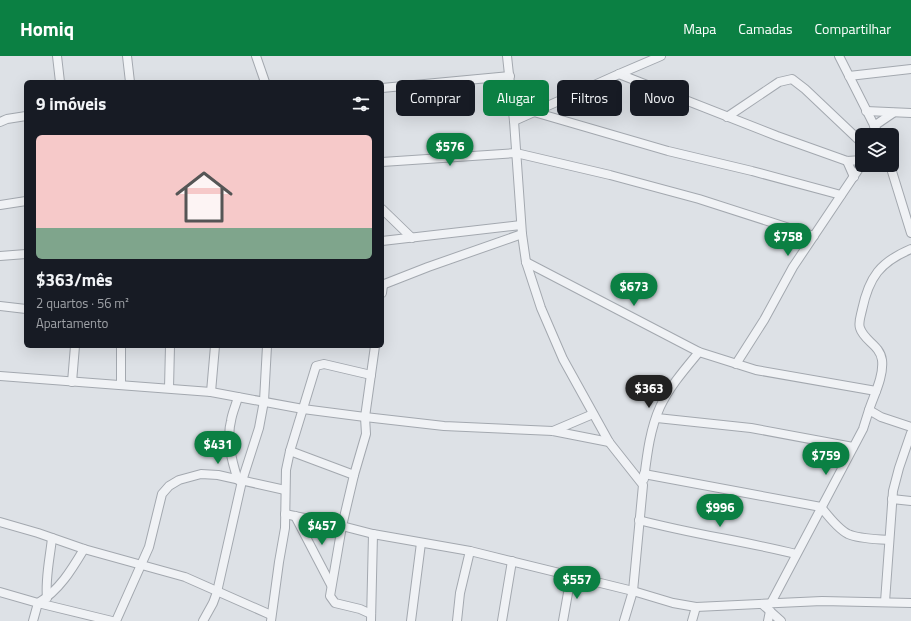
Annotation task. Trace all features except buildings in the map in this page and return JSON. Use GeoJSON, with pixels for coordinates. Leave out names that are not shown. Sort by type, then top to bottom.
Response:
{"type":"FeatureCollection","features":[{"type":"Feature","properties":{"kind":"street"},"geometry":{"type":"LineString","coordinates":[[57,56],[60,80]]}},
{"type":"Feature","properties":{"kind":"street"},"geometry":{"type":"LineString","coordinates":[[127,56],[130,80]]}},
{"type":"Feature","properties":{"kind":"street"},"geometry":{"type":"LineString","coordinates":[[256,56],[264,80]]}},
{"type":"Feature","properties":{"kind":"street"},"geometry":{"type":"LineString","coordinates":[[507,56],[514,121],[521,225],[526,262],[542,308],[564,359],[609,442],[643,485]]}},
{"type":"Feature","properties":{"kind":"street"},"geometry":{"type":"LineString","coordinates":[[549,105],[661,56]]}},
{"type":"Feature","properties":{"kind":"street"},"geometry":{"type":"LineString","coordinates":[[839,56],[874,126],[893,113]]}},
{"type":"Feature","properties":{"kind":"street"},"geometry":{"type":"LineString","coordinates":[[849,76],[911,69]]}},
{"type":"Feature","properties":{"kind":"street"},"geometry":{"type":"LineString","coordinates":[[618,74],[727,117],[847,161],[855,160]]}},
{"type":"Feature","properties":{"kind":"street"},"geometry":{"type":"LineString","coordinates":[[384,88],[510,76]]}},
{"type":"Feature","properties":{"kind":"street"},"geometry":{"type":"LineString","coordinates":[[727,117],[779,82],[792,79],[805,89],[855,136]]}},
{"type":"Feature","properties":{"kind":"street"},"geometry":{"type":"LineString","coordinates":[[866,111],[911,113]]}},
{"type":"Feature","properties":{"kind":"street"},"geometry":{"type":"LineString","coordinates":[[0,122],[7,118],[24,116]]}},
{"type":"Feature","properties":{"kind":"street"},"geometry":{"type":"LineString","coordinates":[[514,121],[525,116]]}},
{"type":"Feature","properties":{"kind":"street"},"geometry":{"type":"LineString","coordinates":[[548,116],[668,150],[841,195]]}},
{"type":"Feature","properties":{"kind":"street"},"geometry":{"type":"LineString","coordinates":[[384,162],[516,153],[610,175],[699,199],[814,236]]}},
{"type":"Feature","properties":{"kind":"street"},"geometry":{"type":"LineString","coordinates":[[847,161],[854,176]]}},
{"type":"Feature","properties":{"kind":"street"},"geometry":{"type":"LineString","coordinates":[[736,364],[764,320],[793,267],[857,172]]}},
{"type":"Feature","properties":{"kind":"street"},"geometry":{"type":"LineString","coordinates":[[892,172],[911,234]]}},
{"type":"Feature","properties":{"kind":"street"},"geometry":{"type":"LineString","coordinates":[[0,205],[24,201]]}},
{"type":"Feature","properties":{"kind":"street"},"geometry":{"type":"LineString","coordinates":[[384,211],[412,238]]}},
{"type":"Feature","properties":{"kind":"street"},"geometry":{"type":"LineString","coordinates":[[384,241],[521,225]]}},
{"type":"Feature","properties":{"kind":"street"},"geometry":{"type":"LineString","coordinates":[[384,285],[428,266],[522,234]]}},
{"type":"Feature","properties":{"kind":"street"},"geometry":{"type":"LineString","coordinates":[[768,621],[771,607],[796,554],[805,540],[863,429],[876,391],[881,374],[882,359],[877,348],[864,336],[859,327],[865,295],[872,278],[882,266],[896,255],[911,249]]}},
{"type":"Feature","properties":{"kind":"street"},"geometry":{"type":"LineString","coordinates":[[0,256],[24,254]]}},
{"type":"Feature","properties":{"kind":"street"},"geometry":{"type":"LineString","coordinates":[[526,262],[699,352],[756,370],[876,391]]}},
{"type":"Feature","properties":{"kind":"street"},"geometry":{"type":"LineString","coordinates":[[0,306],[24,309]]}},
{"type":"Feature","properties":{"kind":"street"},"geometry":{"type":"LineString","coordinates":[[72,382],[75,348]]}},
{"type":"Feature","properties":{"kind":"street"},"geometry":{"type":"LineString","coordinates":[[121,348],[121,385]]}},
{"type":"Feature","properties":{"kind":"street"},"geometry":{"type":"LineString","coordinates":[[169,388],[170,348]]}},
{"type":"Feature","properties":{"kind":"street"},"geometry":{"type":"LineString","coordinates":[[211,392],[215,348]]}},
{"type":"Feature","properties":{"kind":"street"},"geometry":{"type":"LineString","coordinates":[[203,621],[217,592],[240,481],[259,428],[264,401],[266,348]]}},
{"type":"Feature","properties":{"kind":"street"},"geometry":{"type":"LineString","coordinates":[[371,617],[360,609],[335,603],[330,596],[342,526],[354,475],[366,434],[365,417],[375,348]]}},
{"type":"Feature","properties":{"kind":"street"},"geometry":{"type":"LineString","coordinates":[[624,621],[633,591],[639,520],[649,442],[660,407],[679,376],[699,352]]}},
{"type":"Feature","properties":{"kind":"street"},"geometry":{"type":"LineString","coordinates":[[0,522],[84,549],[185,577],[271,618],[285,528],[284,490],[286,470],[290,451],[316,366],[324,364],[371,375]]}},
{"type":"Feature","properties":{"kind":"street"},"geometry":{"type":"LineString","coordinates":[[0,376],[211,392],[303,409],[365,417],[444,426],[553,432],[609,442]]}},
{"type":"Feature","properties":{"kind":"street"},"geometry":{"type":"LineString","coordinates":[[238,397],[230,422],[230,436],[231,455],[240,481]]}},
{"type":"Feature","properties":{"kind":"street"},"geometry":{"type":"LineString","coordinates":[[870,410],[881,417],[911,427]]}},
{"type":"Feature","properties":{"kind":"street"},"geometry":{"type":"LineString","coordinates":[[553,432],[593,414]]}},
{"type":"Feature","properties":{"kind":"street"},"geometry":{"type":"LineString","coordinates":[[657,418],[751,428],[853,447]]}},
{"type":"Feature","properties":{"kind":"street"},"geometry":{"type":"LineString","coordinates":[[885,602],[892,499],[899,468],[911,433]]}},
{"type":"Feature","properties":{"kind":"street"},"geometry":{"type":"LineString","coordinates":[[290,451],[354,475]]}},
{"type":"Feature","properties":{"kind":"street"},"geometry":{"type":"LineString","coordinates":[[116,621],[142,565],[149,547],[162,494],[169,486],[179,480],[201,474],[218,475],[284,490]]}},
{"type":"Feature","properties":{"kind":"street"},"geometry":{"type":"LineString","coordinates":[[644,474],[821,507],[832,520],[848,534],[866,538],[889,540]]}},
{"type":"Feature","properties":{"kind":"street"},"geometry":{"type":"LineString","coordinates":[[892,499],[911,502]]}},
{"type":"Feature","properties":{"kind":"street"},"geometry":{"type":"LineString","coordinates":[[285,514],[373,534],[470,551],[633,591],[673,603],[696,607],[762,604],[771,607],[822,601],[911,603]]}},
{"type":"Feature","properties":{"kind":"street"},"geometry":{"type":"LineString","coordinates":[[295,516],[331,585]]}},
{"type":"Feature","properties":{"kind":"street"},"geometry":{"type":"LineString","coordinates":[[639,520],[677,530],[755,544],[796,554]]}},
{"type":"Feature","properties":{"kind":"street"},"geometry":{"type":"LineString","coordinates":[[371,617],[373,534]]}},
{"type":"Feature","properties":{"kind":"street"},"geometry":{"type":"LineString","coordinates":[[47,598],[46,578],[52,538]]}},
{"type":"Feature","properties":{"kind":"street"},"geometry":{"type":"LineString","coordinates":[[411,621],[421,542]]}},
{"type":"Feature","properties":{"kind":"street"},"geometry":{"type":"LineString","coordinates":[[33,621],[38,603],[47,598],[72,570],[84,549]]}},
{"type":"Feature","properties":{"kind":"street"},"geometry":{"type":"LineString","coordinates":[[457,621],[460,593],[470,551]]}},
{"type":"Feature","properties":{"kind":"street"},"geometry":{"type":"LineString","coordinates":[[502,621],[512,561]]}},
{"type":"Feature","properties":{"kind":"street"},"geometry":{"type":"LineString","coordinates":[[563,621],[571,576]]}},
{"type":"Feature","properties":{"kind":"street"},"geometry":{"type":"LineString","coordinates":[[0,592],[112,621]]}},
{"type":"Feature","properties":{"kind":"street"},"geometry":{"type":"LineString","coordinates":[[692,621],[696,607]]}},
{"type":"Feature","properties":{"kind":"street"},"geometry":{"type":"LineString","coordinates":[[771,607],[781,621]]}}]}
